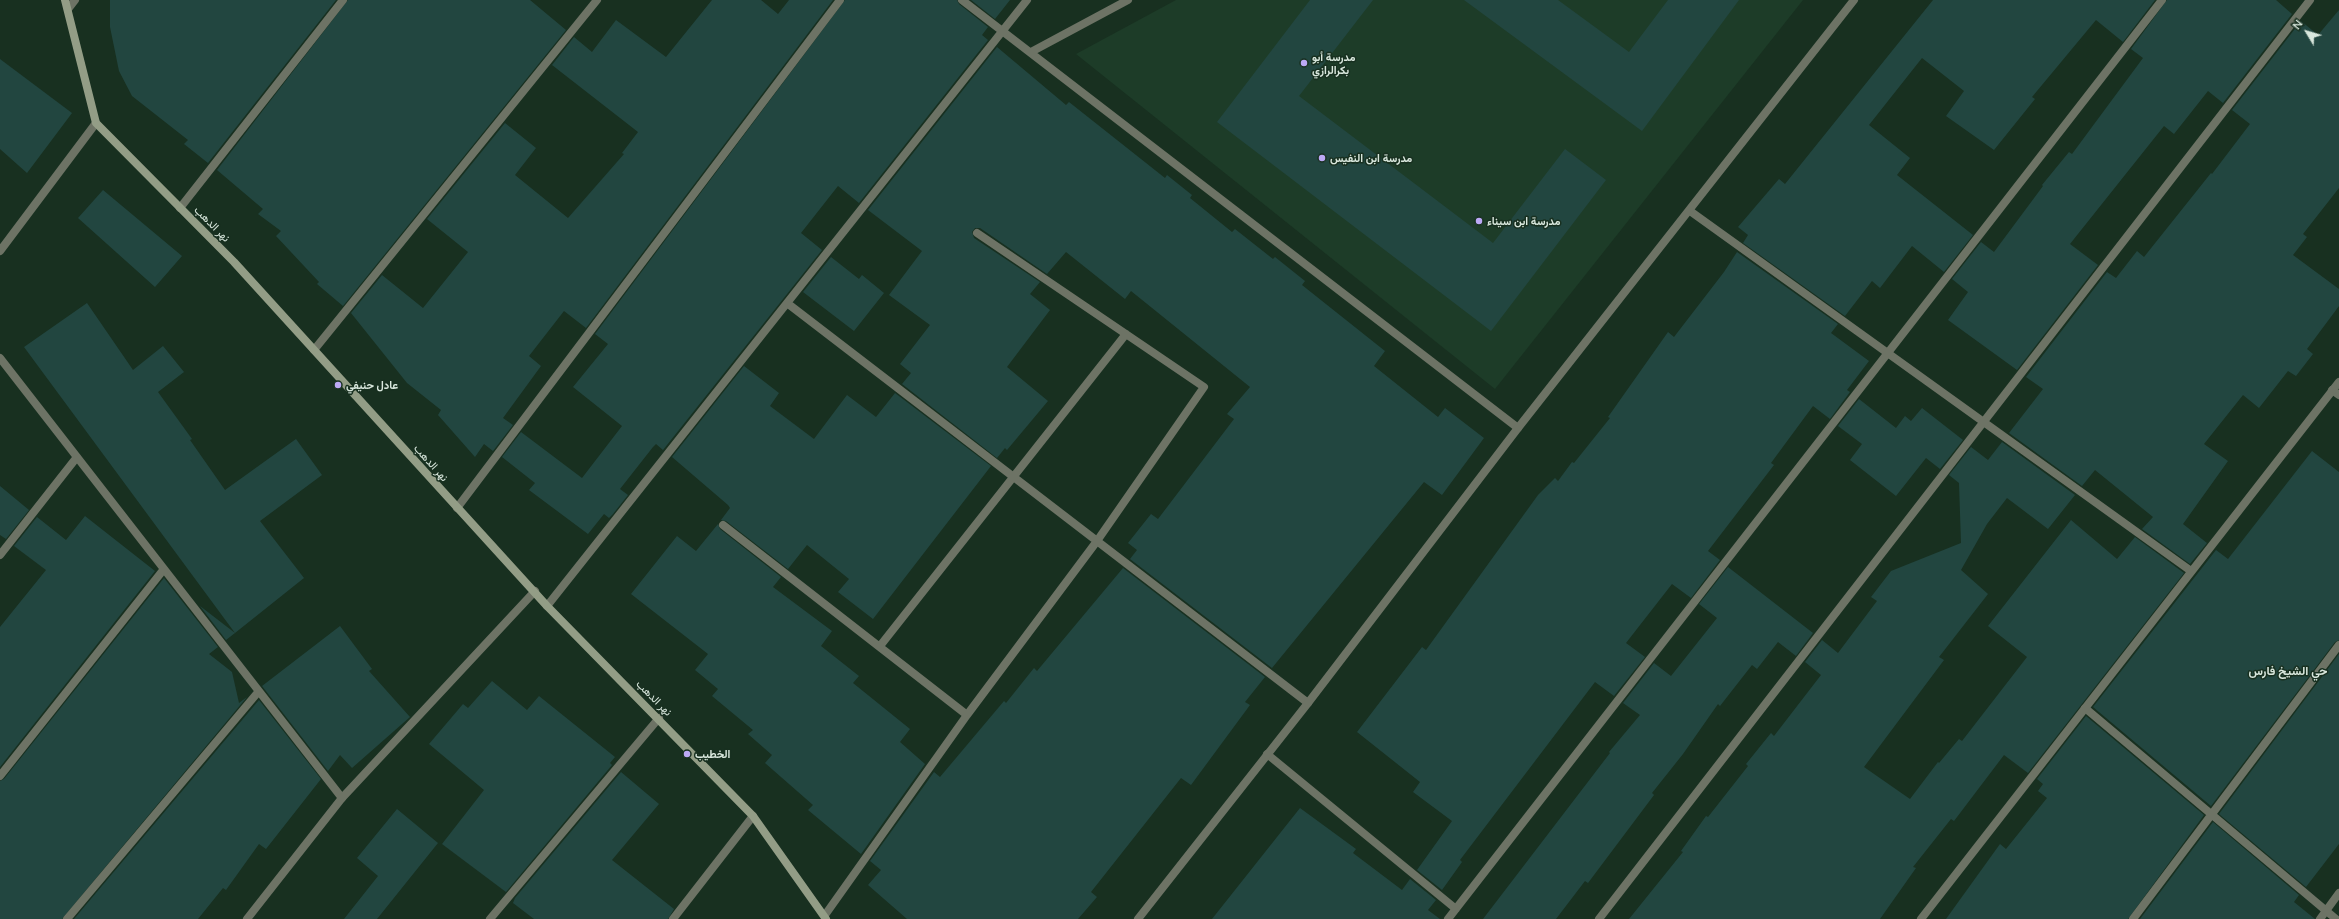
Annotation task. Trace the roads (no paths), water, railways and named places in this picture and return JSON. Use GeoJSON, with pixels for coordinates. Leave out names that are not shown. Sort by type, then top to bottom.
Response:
{"type":"FeatureCollection","features":[{"type":"Feature","properties":{"kind":"main road"},"geometry":{"type":"LineString","coordinates":[[65,0],[96,123]]}},
{"type":"Feature","properties":{"kind":"main road","name":"نهر الدهب"},"geometry":{"type":"LineString","coordinates":[[96,123],[234,262],[457,508],[535,591],[547,606],[753,816],[825,917]]}},
{"type":"Feature","properties":{"kind":"street"},"geometry":{"type":"LineString","coordinates":[[68,9],[75,0]]}},
{"type":"Feature","properties":{"kind":"street"},"geometry":{"type":"LineString","coordinates":[[180,208],[343,0]]}},
{"type":"Feature","properties":{"kind":"street"},"geometry":{"type":"LineString","coordinates":[[314,350],[597,0]]}},
{"type":"Feature","properties":{"kind":"street"},"geometry":{"type":"LineString","coordinates":[[457,508],[840,0]]}},
{"type":"Feature","properties":{"kind":"street"},"geometry":{"type":"LineString","coordinates":[[962,0],[1518,428]]}},
{"type":"Feature","properties":{"kind":"street"},"geometry":{"type":"LineString","coordinates":[[547,606],[1004,32],[1027,0]]}},
{"type":"Feature","properties":{"kind":"street"},"geometry":{"type":"LineString","coordinates":[[1031,52],[1128,0]]}},
{"type":"Feature","properties":{"kind":"street"},"geometry":{"type":"LineString","coordinates":[[1138,919],[1308,703],[1518,428],[1690,211],[1854,0]]}},
{"type":"Feature","properties":{"kind":"street"},"geometry":{"type":"LineString","coordinates":[[1448,919],[2162,0]]}},
{"type":"Feature","properties":{"kind":"street"},"geometry":{"type":"LineString","coordinates":[[1599,919],[1982,421],[2310,0]]}},
{"type":"Feature","properties":{"kind":"street"},"geometry":{"type":"LineString","coordinates":[[0,251],[96,123]]}},
{"type":"Feature","properties":{"kind":"street"},"geometry":{"type":"LineString","coordinates":[[1690,211],[2191,572]]}},
{"type":"Feature","properties":{"kind":"street"},"geometry":{"type":"LineString","coordinates":[[825,917],[967,715],[1097,542],[1204,387],[977,233]]}},
{"type":"Feature","properties":{"kind":"street"},"geometry":{"type":"LineString","coordinates":[[787,304],[1308,703]]}},
{"type":"Feature","properties":{"kind":"street"},"geometry":{"type":"LineString","coordinates":[[880,646],[1012,476],[1126,334]]}},
{"type":"Feature","properties":{"kind":"street"},"geometry":{"type":"LineString","coordinates":[[0,358],[342,798]]}},
{"type":"Feature","properties":{"kind":"street"},"geometry":{"type":"LineString","coordinates":[[1921,919],[2191,572],[2336,393],[2339,382]]}},
{"type":"Feature","properties":{"kind":"street"},"geometry":{"type":"LineString","coordinates":[[0,555],[77,457]]}},
{"type":"Feature","properties":{"kind":"street"},"geometry":{"type":"LineString","coordinates":[[723,524],[967,715]]}},
{"type":"Feature","properties":{"kind":"street"},"geometry":{"type":"LineString","coordinates":[[0,776],[164,569]]}},
{"type":"Feature","properties":{"kind":"street"},"geometry":{"type":"LineString","coordinates":[[247,919],[342,798],[535,591]]}},
{"type":"Feature","properties":{"kind":"street"},"geometry":{"type":"LineString","coordinates":[[2133,919],[2339,645]]}},
{"type":"Feature","properties":{"kind":"street"},"geometry":{"type":"LineString","coordinates":[[67,919],[259,692]]}},
{"type":"Feature","properties":{"kind":"street"},"geometry":{"type":"LineString","coordinates":[[2085,708],[2336,919]]}},
{"type":"Feature","properties":{"kind":"street"},"geometry":{"type":"LineString","coordinates":[[490,919],[658,718]]}},
{"type":"Feature","properties":{"kind":"street"},"geometry":{"type":"LineString","coordinates":[[1267,754],[1456,909]]}},
{"type":"Feature","properties":{"kind":"street"},"geometry":{"type":"LineString","coordinates":[[673,919],[753,816]]}},
{"type":"Feature","properties":{"kind":"street"},"geometry":{"type":"LineString","coordinates":[[2320,919],[2339,893]]}},
{"type":"Feature","properties":{"kind":"place","name":"مدرسة أبو بكرالرازي"},"geometry":{"type":"Point","coordinates":[1304,63]}},
{"type":"Feature","properties":{"kind":"place","name":"مدرسة ابن النفيس"},"geometry":{"type":"Point","coordinates":[1322,158]}},
{"type":"Feature","properties":{"kind":"place","name":"مدرسة ابن سيناء"},"geometry":{"type":"Point","coordinates":[1479,221]}},
{"type":"Feature","properties":{"kind":"place","name":"عادل حنيفي"},"geometry":{"type":"Point","coordinates":[338,385]}},
{"type":"Feature","properties":{"kind":"place","name":"الخطيب"},"geometry":{"type":"Point","coordinates":[687,754]}},
{"type":"Feature","properties":{"kind":"district","name":"حي الشيخ فارس"},"geometry":{"type":"Point","coordinates":[2288,671]}}]}
